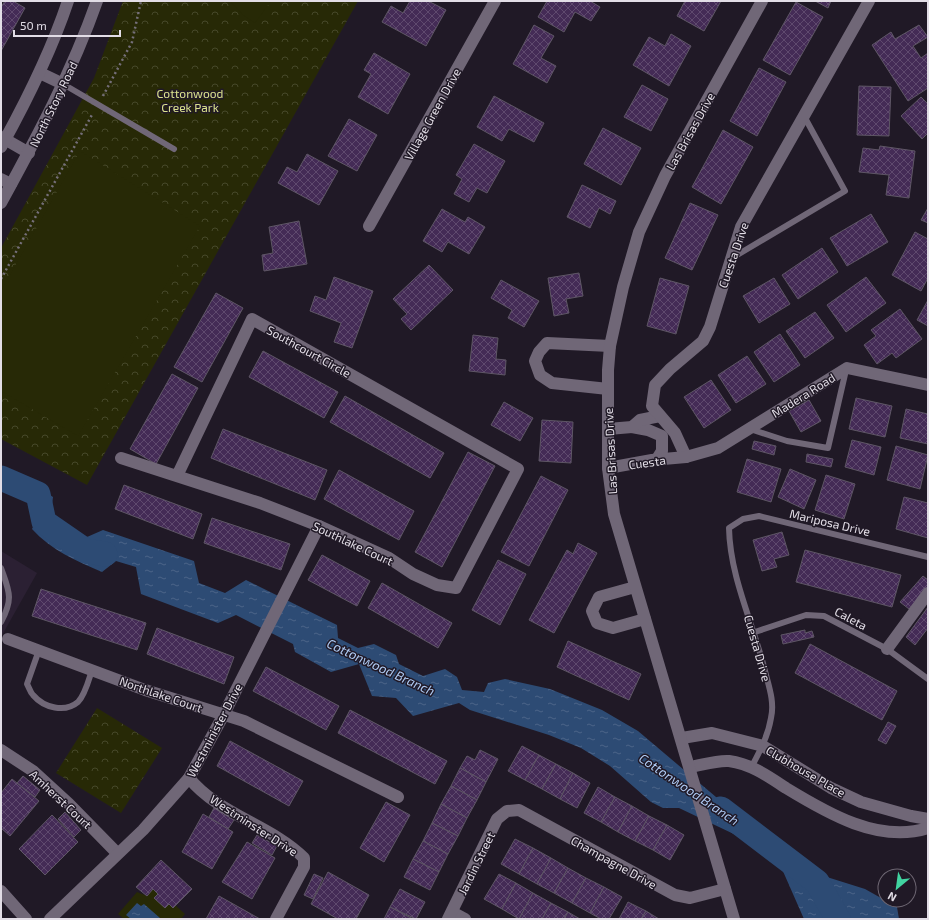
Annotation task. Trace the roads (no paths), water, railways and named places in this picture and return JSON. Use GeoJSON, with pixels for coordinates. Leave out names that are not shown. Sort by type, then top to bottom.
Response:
{"type":"FeatureCollection","features":[{"type":"Feature","properties":{"kind":"street"},"geometry":{"type":"LineString","coordinates":[[29,153],[2,141],[40,73],[68,1]]}},
{"type":"Feature","properties":{"kind":"street","name":"North Story Road"},"geometry":{"type":"LineString","coordinates":[[1,203],[6,182],[29,153],[63,84],[85,35],[97,1]]}},
{"type":"Feature","properties":{"kind":"street","name":"Village Green Drive"},"geometry":{"type":"LineString","coordinates":[[369,226],[495,1]]}},
{"type":"Feature","properties":{"kind":"street","name":"Las Brisas Drive"},"geometry":{"type":"LineString","coordinates":[[734,919],[682,738],[614,514],[608,468],[608,389],[610,346],[623,288],[639,232],[664,176],[762,1]]}},
{"type":"Feature","properties":{"kind":"street","name":"Cuesta Drive"},"geometry":{"type":"LineString","coordinates":[[686,457],[675,433],[652,406],[655,385],[703,341],[710,327],[740,227],[869,1]]}},
{"type":"Feature","properties":{"kind":"street"},"geometry":{"type":"LineString","coordinates":[[40,73],[63,84]]}},
{"type":"Feature","properties":{"kind":"street","name":"Southcourt Circle"},"geometry":{"type":"LineString","coordinates":[[177,476],[252,319],[518,469]]}},
{"type":"Feature","properties":{"kind":"street"},"geometry":{"type":"LineString","coordinates":[[608,389],[552,383],[540,375],[535,361],[539,352],[547,343],[610,346]]}},
{"type":"Feature","properties":{"kind":"street","name":"Madera Road"},"geometry":{"type":"LineString","coordinates":[[686,457],[718,448],[847,368],[928,385]]}},
{"type":"Feature","properties":{"kind":"street"},"geometry":{"type":"LineString","coordinates":[[632,427],[640,420],[660,416]]}},
{"type":"Feature","properties":{"kind":"street"},"geometry":{"type":"LineString","coordinates":[[608,429],[632,427],[648,430],[662,436],[662,450],[657,459]]}},
{"type":"Feature","properties":{"kind":"street","name":"Cuesta"},"geometry":{"type":"LineString","coordinates":[[608,468],[657,459],[686,457]]}},
{"type":"Feature","properties":{"kind":"street","name":"Southlake Court"},"geometry":{"type":"LineString","coordinates":[[121,458],[260,503],[319,526],[389,558],[413,574],[436,585],[456,588],[518,469]]}},
{"type":"Feature","properties":{"kind":"street","name":"Westminister Drive"},"geometry":{"type":"LineString","coordinates":[[50,919],[117,853],[143,830],[189,778],[223,716],[319,526]]}},
{"type":"Feature","properties":{"kind":"street"},"geometry":{"type":"LineString","coordinates":[[635,587],[599,597],[592,611],[597,623],[613,628],[645,619]]}},
{"type":"Feature","properties":{"kind":"street"},"geometry":{"type":"LineString","coordinates":[[887,649],[928,593]]}},
{"type":"Feature","properties":{"kind":"street","name":"Northlake Court"},"geometry":{"type":"LineString","coordinates":[[8,639],[145,690],[223,716],[244,721],[398,797]]}},
{"type":"Feature","properties":{"kind":"street","name":"Clubhouse Place"},"geometry":{"type":"LineString","coordinates":[[682,738],[712,733],[763,746],[831,788],[861,802],[911,816],[928,819]]}},
{"type":"Feature","properties":{"kind":"street","name":"Amherst Court"},"geometry":{"type":"LineString","coordinates":[[1,750],[33,771],[69,804],[117,853]]}},
{"type":"Feature","properties":{"kind":"street","name":"Clubhouse Place"},"geometry":{"type":"LineString","coordinates":[[690,767],[728,761],[752,766],[823,810],[873,830],[914,833],[928,828]]}},
{"type":"Feature","properties":{"kind":"street","name":"Westminster Drive"},"geometry":{"type":"LineString","coordinates":[[189,778],[196,787],[224,807],[294,848],[304,858],[304,867],[276,919]]}},
{"type":"Feature","properties":{"kind":"street","name":"Champagne Drive"},"geometry":{"type":"LineString","coordinates":[[507,811],[519,810],[675,895],[690,898],[725,889]]}},
{"type":"Feature","properties":{"kind":"street","name":"Jardin Street"},"geometry":{"type":"LineString","coordinates":[[450,915],[497,819],[507,811]]}},
{"type":"Feature","properties":{"kind":"street"},"geometry":{"type":"LineString","coordinates":[[1,891],[26,919]]}},
{"type":"Feature","properties":{"kind":"street"},"geometry":{"type":"LineString","coordinates":[[450,915],[465,919]]}},
{"type":"Feature","properties":{"kind":"lane"},"geometry":{"type":"LineString","coordinates":[[63,84],[174,149]]}},
{"type":"Feature","properties":{"kind":"lane"},"geometry":{"type":"LineString","coordinates":[[731,259],[845,191],[804,115]]}},
{"type":"Feature","properties":{"kind":"lane"},"geometry":{"type":"LineString","coordinates":[[749,429],[787,441],[828,448],[847,368]]}},
{"type":"Feature","properties":{"kind":"lane","name":"Mariposa Drive"},"geometry":{"type":"LineString","coordinates":[[729,528],[743,519],[759,516],[928,557]]}},
{"type":"Feature","properties":{"kind":"lane","name":"Cuesta Drive"},"geometry":{"type":"LineString","coordinates":[[729,528],[730,546],[740,592],[754,632],[771,695],[772,718],[763,746],[752,766]]}},
{"type":"Feature","properties":{"kind":"lane"},"geometry":{"type":"LineString","coordinates":[[1,568],[10,595],[5,614],[1,622]]}},
{"type":"Feature","properties":{"kind":"lane","name":"Caleta"},"geometry":{"type":"LineString","coordinates":[[754,632],[806,615],[824,616],[887,649],[928,679]]}},
{"type":"Feature","properties":{"kind":"lane"},"geometry":{"type":"LineString","coordinates":[[39,650],[27,684],[32,695],[42,703],[56,709],[68,708],[79,701],[92,669]]}},
{"type":"Feature","properties":{"kind":"water"},"geometry":{"type":"Polygon","coordinates":[[[1,466],[53,497],[50,520],[52,539],[71,544],[103,530],[194,561],[199,583],[225,593],[246,580],[337,625],[338,638],[358,648],[374,644],[396,655],[399,664],[423,676],[445,669],[457,677],[462,690],[484,692],[488,683],[505,679],[550,689],[602,710],[638,731],[729,808],[756,837],[802,866],[830,878],[865,889],[877,896],[877,908],[897,908],[899,919],[804,919],[782,869],[738,836],[679,808],[663,808],[651,802],[610,766],[581,748],[549,735],[470,710],[459,703],[413,716],[396,698],[372,696],[359,664],[331,672],[295,652],[293,644],[236,615],[218,623],[141,594],[136,567],[116,561],[102,572],[64,554],[47,543],[32,529],[39,515],[33,503],[29,498],[1,483],[1,466]]]}},
{"type":"Feature","properties":{"kind":"water"},"geometry":{"type":"Polygon","coordinates":[[[137,903],[141,906],[144,904],[160,918],[131,919],[126,915],[137,903]]]}},
{"type":"Feature","properties":{"kind":"waterway","name":"Cottonwood Branch"},"geometry":{"type":"LineString","coordinates":[[1,478],[38,494],[44,522],[86,551],[105,554]]}},
{"type":"Feature","properties":{"kind":"waterway","name":"Cottonwood Branch"},"geometry":{"type":"LineString","coordinates":[[721,809],[817,882],[838,919]]}},
{"type":"Feature","properties":{"kind":"park label","name":"Cottonwood Creek Park"},"geometry":{"type":"Point","coordinates":[190,100]}}]}
